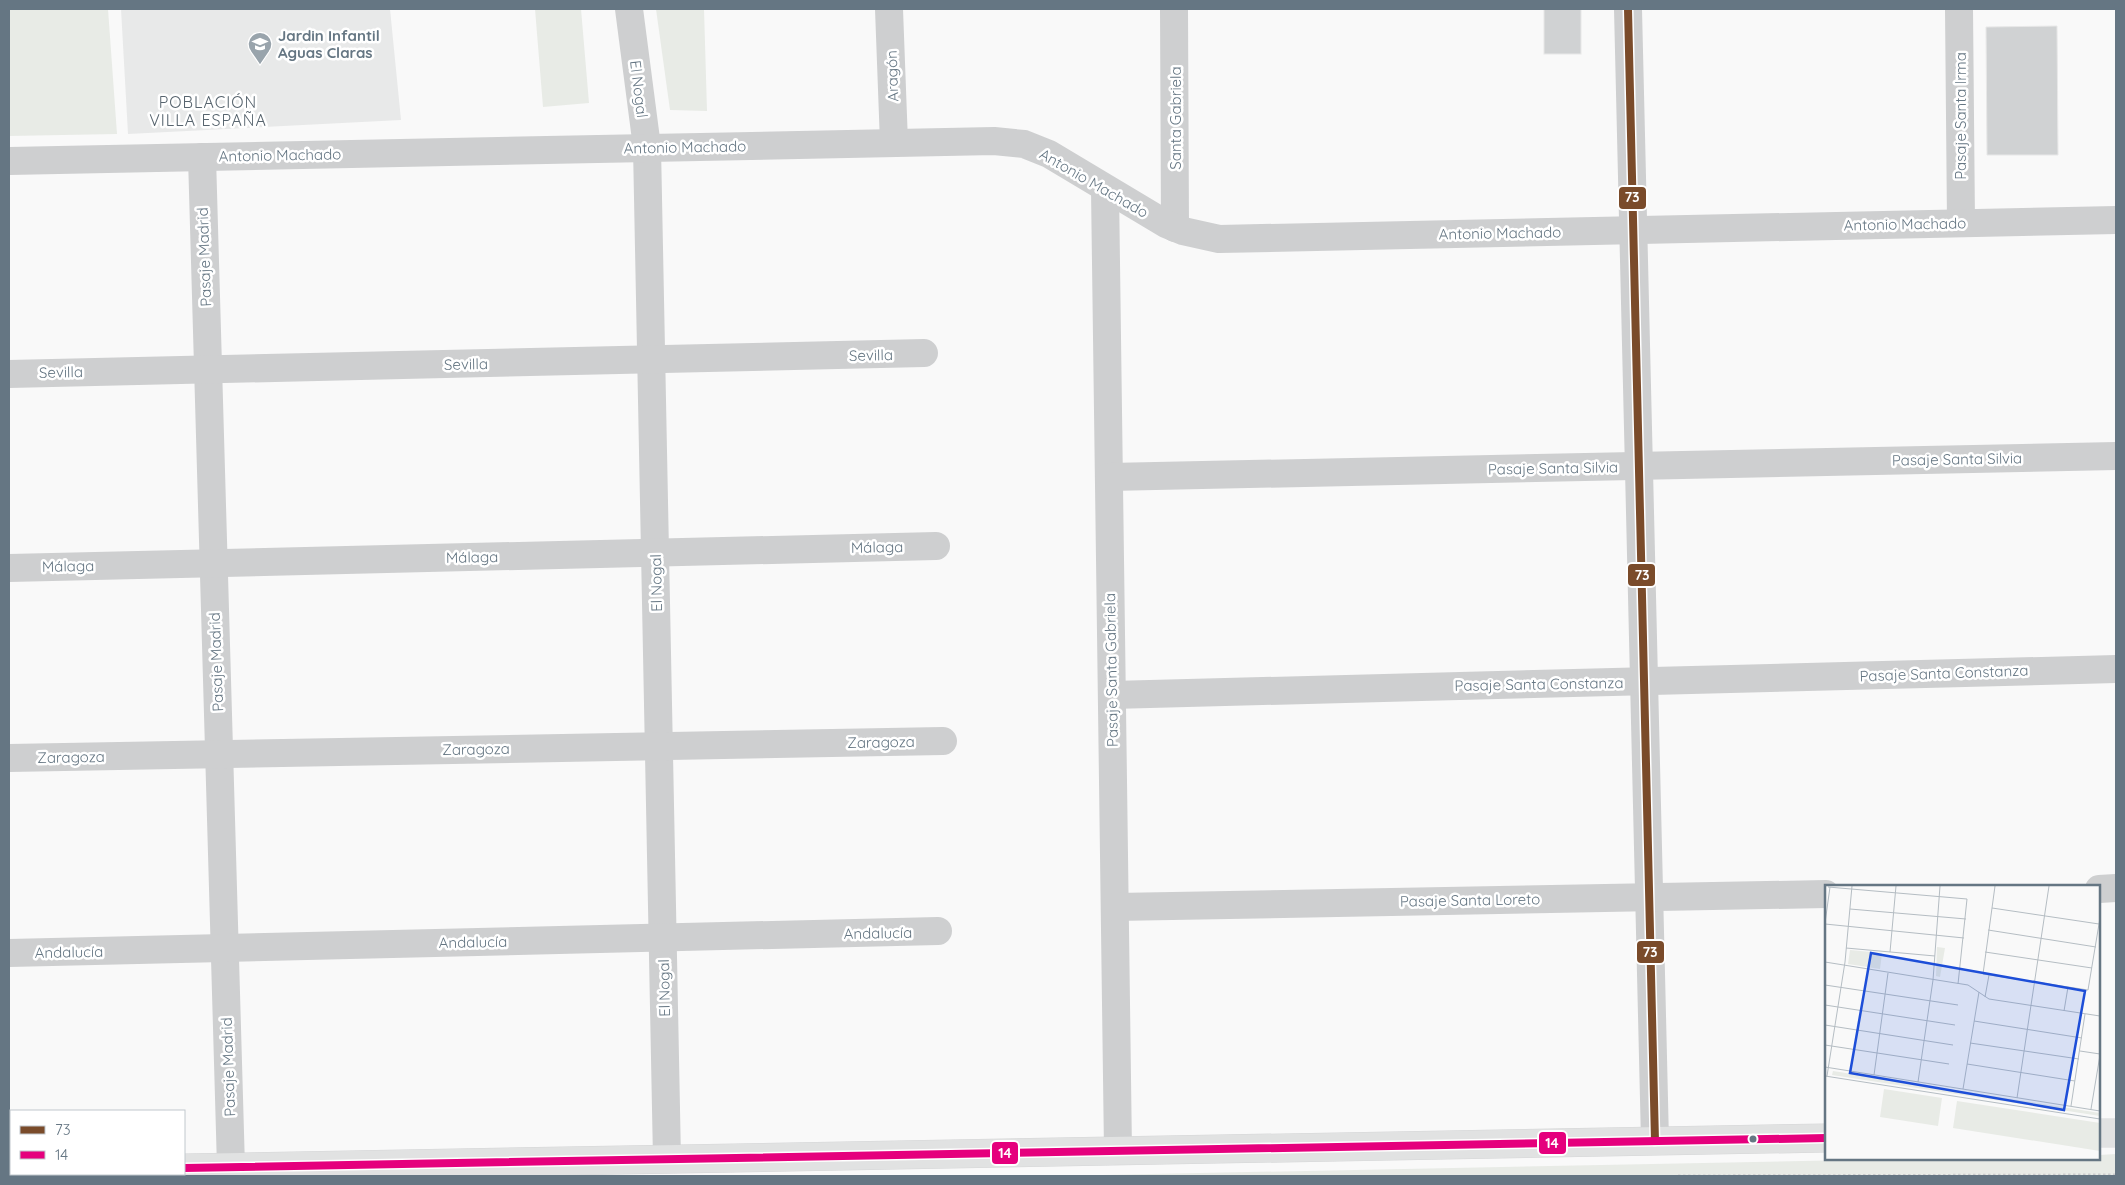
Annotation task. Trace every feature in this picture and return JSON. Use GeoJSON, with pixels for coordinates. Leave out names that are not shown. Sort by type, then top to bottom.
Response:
{"type":"FeatureCollection","features":[{"type":"Feature","properties":{"kind":"main road"},"geometry":{"type":"LineString","coordinates":[[2100,1133],[2116,1133]]}},
{"type":"Feature","properties":{"kind":"main road"},"geometry":{"type":"LineString","coordinates":[[185,1168],[1825,1138]]}},
{"type":"Feature","properties":{"kind":"street","name":"El Nogal"},"geometry":{"type":"LineString","coordinates":[[629,9],[647,147],[667,1159]]}},
{"type":"Feature","properties":{"kind":"street","name":"Aragón"},"geometry":{"type":"LineString","coordinates":[[889,9],[894,143]]}},
{"type":"Feature","properties":{"kind":"street","name":"Santa Gabriela"},"geometry":{"type":"LineString","coordinates":[[1174,9],[1175,228]]}},
{"type":"Feature","properties":{"kind":"street"},"geometry":{"type":"LineString","coordinates":[[1628,9],[1655,1141]]}},
{"type":"Feature","properties":{"kind":"street","name":"Pasaje Santa Irma"},"geometry":{"type":"LineString","coordinates":[[1959,9],[1961,223]]}},
{"type":"Feature","properties":{"kind":"street","name":"Antonio Machado"},"geometry":{"type":"LineString","coordinates":[[9,161],[994,141],[1024,144],[1049,154],[1105,189],[1175,228],[1200,236],[1238,239],[2116,220]]}},
{"type":"Feature","properties":{"kind":"street","name":"Pasaje Madrid"},"geometry":{"type":"LineString","coordinates":[[202,157],[231,1167]]}},
{"type":"Feature","properties":{"kind":"street","name":"Pasaje Santa Gabriela"},"geometry":{"type":"LineString","coordinates":[[1105,189],[1118,1151]]}},
{"type":"Feature","properties":{"kind":"street","name":"Sevilla"},"geometry":{"type":"LineString","coordinates":[[9,374],[924,353]]}},
{"type":"Feature","properties":{"kind":"street","name":"Pasaje Santa Silvia"},"geometry":{"type":"LineString","coordinates":[[1109,477],[2116,456]]}},
{"type":"Feature","properties":{"kind":"street","name":"Málaga"},"geometry":{"type":"LineString","coordinates":[[9,568],[936,546]]}},
{"type":"Feature","properties":{"kind":"street","name":"Pasaje Santa Constanza"},"geometry":{"type":"LineString","coordinates":[[1112,695],[2116,669]]}},
{"type":"Feature","properties":{"kind":"street","name":"Zaragoza"},"geometry":{"type":"LineString","coordinates":[[9,758],[943,741]]}},
{"type":"Feature","properties":{"kind":"street"},"geometry":{"type":"LineString","coordinates":[[2100,889],[2116,888]]}},
{"type":"Feature","properties":{"kind":"street","name":"Pasaje Santa Loreto"},"geometry":{"type":"LineString","coordinates":[[1115,907],[1825,894]]}},
{"type":"Feature","properties":{"kind":"street","name":"Andalucía"},"geometry":{"type":"LineString","coordinates":[[9,953],[938,932]]}},
{"type":"Feature","properties":{"kind":"path"},"geometry":{"type":"LineString","coordinates":[[1672,1176],[2116,1175]]}},
{"type":"Feature","properties":{"kind":"shaded area"},"geometry":{"type":"Polygon","coordinates":[[[9,9],[108,9],[117,134],[9,136],[9,9]]]}},
{"type":"Feature","properties":{"kind":"shaded area","name":"Jardin Infantil Aguas Claras"},"geometry":{"type":"Polygon","coordinates":[[[121,9],[390,9],[401,120],[128,134],[121,9]]]}},
{"type":"Feature","properties":{"kind":"shaded area"},"geometry":{"type":"Polygon","coordinates":[[[535,9],[581,9],[589,103],[543,107],[535,9]]]}},
{"type":"Feature","properties":{"kind":"shaded area"},"geometry":{"type":"Polygon","coordinates":[[[656,9],[704,9],[707,111],[670,110],[656,9]]]}},
{"type":"Feature","properties":{"kind":"shaded area"},"geometry":{"type":"Polygon","coordinates":[[[2116,1154],[2116,1176],[1053,1176],[1849,1160],[2100,1160],[2100,1155],[2116,1154]]]}},
{"type":"Feature","properties":{"kind":"building"},"geometry":{"type":"Polygon","coordinates":[[[1544,9],[1581,9],[1581,54],[1544,54],[1544,9]]]}},
{"type":"Feature","properties":{"kind":"building"},"geometry":{"type":"Polygon","coordinates":[[[2057,26],[2058,155],[1987,155],[1986,27],[2057,26]]]}},
{"type":"Feature","properties":{"kind":"transit line","name":"73"},"geometry":{"type":"LineString","coordinates":[[1628,9],[1655,1141]]}},
{"type":"Feature","properties":{"kind":"transit line","name":"14"},"geometry":{"type":"LineString","coordinates":[[185,1168],[1825,1138]]}},
{"type":"Feature","properties":{"kind":"place","name":"Jardin Infantil Aguas Claras"},"geometry":{"type":"Point","coordinates":[260,65]}},
{"type":"Feature","properties":{"kind":"district","name":"POBLACIÓN VILLA ESPAÑA"},"geometry":{"type":"Point","coordinates":[208,111]}}]}
